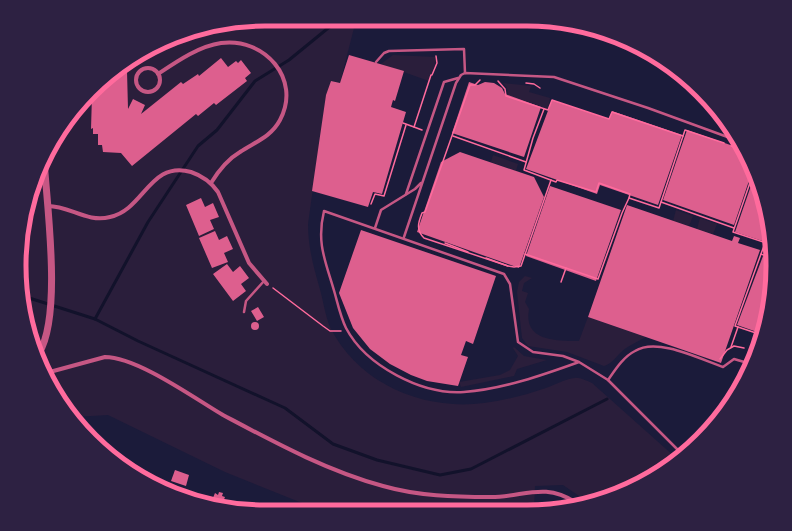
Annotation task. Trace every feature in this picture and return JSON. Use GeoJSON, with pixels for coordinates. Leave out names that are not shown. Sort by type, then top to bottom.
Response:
{"type":"FeatureCollection","features":[{"type":"Feature","properties":{"kind":"street"},"geometry":{"type":"LineString","coordinates":[[158,74],[207,47],[229,42],[244,44],[259,50],[271,58],[280,70],[286,85],[287,100],[277,126],[263,139],[239,152],[226,163],[211,182]]}},
{"type":"Feature","properties":{"kind":"street"},"geometry":{"type":"LineString","coordinates":[[151,68],[158,74],[159,83],[155,89],[144,91],[138,86],[136,78],[143,69],[151,68]]}},
{"type":"Feature","properties":{"kind":"street"},"geometry":{"type":"LineString","coordinates":[[47,206],[59,207],[85,217],[107,218],[127,210],[154,180],[166,173],[178,171],[188,172],[211,182],[218,192],[249,263],[265,282]]}},
{"type":"Feature","properties":{"kind":"street"},"geometry":{"type":"LineString","coordinates":[[41,348],[47,331],[50,314],[51,266],[45,172]]}},
{"type":"Feature","properties":{"kind":"street"},"geometry":{"type":"LineString","coordinates":[[51,372],[105,357],[115,357],[134,363],[223,414],[299,454],[340,472],[382,486],[443,497],[493,497],[536,492],[555,492],[572,500]]}},
{"type":"Feature","properties":{"kind":"lane"},"geometry":{"type":"LineString","coordinates":[[376,62],[389,51],[464,48],[465,73]]}},
{"type":"Feature","properties":{"kind":"lane"},"geometry":{"type":"LineString","coordinates":[[406,194],[444,82],[459,78],[465,73],[554,77],[648,108],[729,138]]}},
{"type":"Feature","properties":{"kind":"lane"},"geometry":{"type":"LineString","coordinates":[[404,237],[422,181],[459,78]]}},
{"type":"Feature","properties":{"kind":"lane"},"geometry":{"type":"LineString","coordinates":[[375,228],[381,210],[415,189],[422,181]]}},
{"type":"Feature","properties":{"kind":"lane"},"geometry":{"type":"LineString","coordinates":[[579,362],[549,373],[464,392],[447,391],[409,381],[388,370],[367,354],[347,329],[321,249],[320,231],[324,211],[404,237],[504,274],[510,284],[518,342],[533,352],[563,356],[579,362],[608,380],[679,451]]}},
{"type":"Feature","properties":{"kind":"lane"},"geometry":{"type":"LineString","coordinates":[[244,312],[246,301],[265,282]]}},
{"type":"Feature","properties":{"kind":"lane"},"geometry":{"type":"LineString","coordinates":[[608,380],[621,363],[635,350],[652,346],[667,348],[723,367],[734,359],[745,362]]}},
{"type":"Feature","properties":{"kind":"path"},"geometry":{"type":"LineString","coordinates":[[414,127],[431,75],[437,63],[436,50]]}},
{"type":"Feature","properties":{"kind":"path"},"geometry":{"type":"LineString","coordinates":[[482,79],[475,85],[470,85],[425,212],[422,213],[418,225],[420,233],[424,238],[468,253],[508,266],[521,266],[551,180]]}},
{"type":"Feature","properties":{"kind":"path"},"geometry":{"type":"LineString","coordinates":[[494,81],[506,81]]}},
{"type":"Feature","properties":{"kind":"path"},"geometry":{"type":"LineString","coordinates":[[498,81],[505,89],[506,96],[544,109],[548,110],[552,100],[610,120],[612,112],[621,114],[683,136]]}},
{"type":"Feature","properties":{"kind":"path"},"geometry":{"type":"LineString","coordinates":[[519,82],[534,84],[540,88]]}},
{"type":"Feature","properties":{"kind":"path"},"geometry":{"type":"LineString","coordinates":[[525,254],[598,279],[630,194],[599,183],[596,192],[557,180],[556,182],[524,170],[533,138],[544,109]]}},
{"type":"Feature","properties":{"kind":"path"},"geometry":{"type":"LineString","coordinates":[[403,124],[422,130]]}},
{"type":"Feature","properties":{"kind":"path"},"geometry":{"type":"LineString","coordinates":[[371,204],[375,194],[384,196],[406,125]]}},
{"type":"Feature","properties":{"kind":"path"},"geometry":{"type":"LineString","coordinates":[[629,198],[658,208],[685,130],[734,146]]}},
{"type":"Feature","properties":{"kind":"path"},"geometry":{"type":"LineString","coordinates":[[453,136],[526,162]]}},
{"type":"Feature","properties":{"kind":"path"},"geometry":{"type":"LineString","coordinates":[[750,181],[733,232],[765,243]]}},
{"type":"Feature","properties":{"kind":"path"},"geometry":{"type":"LineString","coordinates":[[661,202],[734,228]]}},
{"type":"Feature","properties":{"kind":"path"},"geometry":{"type":"LineString","coordinates":[[444,243],[468,253]]}},
{"type":"Feature","properties":{"kind":"path"},"geometry":{"type":"LineString","coordinates":[[756,333],[735,326],[765,244]]}},
{"type":"Feature","properties":{"kind":"path"},"geometry":{"type":"LineString","coordinates":[[761,254],[765,256]]}},
{"type":"Feature","properties":{"kind":"path"},"geometry":{"type":"LineString","coordinates":[[486,258],[508,266]]}},
{"type":"Feature","properties":{"kind":"path"},"geometry":{"type":"LineString","coordinates":[[561,282],[566,268]]}},
{"type":"Feature","properties":{"kind":"path"},"geometry":{"type":"LineString","coordinates":[[265,282],[284,294],[330,331],[347,329]]}},
{"type":"Feature","properties":{"kind":"path"},"geometry":{"type":"LineString","coordinates":[[717,360],[720,360],[731,348],[738,326]]}},
{"type":"Feature","properties":{"kind":"path"},"geometry":{"type":"LineString","coordinates":[[731,348],[738,346],[744,348]]}},
{"type":"Feature","properties":{"kind":"shaded area"},"geometry":{"type":"Polygon","coordinates":[[[266,26],[354,26],[340,83],[331,81],[326,95],[308,224],[311,255],[325,312],[330,327],[342,347],[357,364],[375,378],[395,389],[416,397],[439,403],[484,403],[508,399],[538,391],[568,380],[577,378],[581,379],[592,383],[673,455],[660,465],[618,487],[582,498],[563,485],[535,486],[534,504],[307,505],[225,472],[108,415],[80,417],[66,399],[44,357],[34,327],[28,297],[26,266],[28,234],[34,204],[44,174],[66,132],[96,96],[120,75],[132,66],[174,44],[204,34],[234,28],[266,26]]]}},
{"type":"Feature","properties":{"kind":"shaded area"},"geometry":{"type":"Polygon","coordinates":[[[393,55],[435,57],[436,61],[429,81],[381,64],[393,55]]]}},
{"type":"Feature","properties":{"kind":"shaded area"},"geometry":{"type":"Polygon","coordinates":[[[503,83],[531,86],[529,92],[550,98],[548,109],[508,95],[507,88],[503,83]]]}},
{"type":"Feature","properties":{"kind":"shaded area"},"geometry":{"type":"Polygon","coordinates":[[[493,155],[518,164],[516,171],[491,162],[493,155]]]}},
{"type":"Feature","properties":{"kind":"shaded area"},"geometry":{"type":"Polygon","coordinates":[[[676,210],[693,216],[689,226],[673,221],[676,210]]]}},
{"type":"Feature","properties":{"kind":"shaded area"},"geometry":{"type":"Polygon","coordinates":[[[700,218],[717,224],[713,234],[697,229],[700,218]]]}},
{"type":"Feature","properties":{"kind":"shaded area"},"geometry":{"type":"Polygon","coordinates":[[[525,276],[532,278],[524,283],[522,291],[528,293],[525,302],[529,309],[528,320],[531,328],[543,337],[579,341],[588,317],[646,337],[626,348],[610,363],[604,366],[567,352],[528,346],[522,338],[517,292],[519,282],[525,276]]]}},
{"type":"Feature","properties":{"kind":"shaded area"},"geometry":{"type":"Polygon","coordinates":[[[514,347],[524,356],[547,360],[517,369],[514,376],[461,387],[459,382],[500,375],[510,370],[518,356],[513,348],[514,347]]]}},
{"type":"Feature","properties":{"kind":"building"},"geometry":{"type":"Polygon","coordinates":[[[349,55],[404,71],[395,101],[393,100],[391,107],[406,112],[382,194],[373,192],[368,207],[312,191],[326,95],[331,81],[340,83],[349,55]]]}},
{"type":"Feature","properties":{"kind":"building"},"geometry":{"type":"Polygon","coordinates":[[[221,58],[228,67],[236,61],[238,63],[241,60],[251,73],[245,78],[247,81],[216,105],[214,103],[198,116],[196,114],[132,166],[121,153],[103,152],[102,145],[98,145],[98,134],[93,134],[93,128],[91,129],[92,101],[129,68],[129,71],[127,71],[128,109],[133,99],[145,105],[141,114],[181,82],[183,84],[198,74],[199,76],[221,58]]]}},
{"type":"Feature","properties":{"kind":"building"},"geometry":{"type":"Polygon","coordinates":[[[469,82],[478,85],[485,82],[494,83],[502,88],[505,94],[541,107],[524,157],[452,133],[469,82]]]}},
{"type":"Feature","properties":{"kind":"building"},"geometry":{"type":"Polygon","coordinates":[[[552,100],[609,119],[612,111],[682,135],[658,205],[600,185],[597,194],[526,169],[552,100]]]}},
{"type":"Feature","properties":{"kind":"building"},"geometry":{"type":"Polygon","coordinates":[[[687,130],[734,146],[750,179],[734,225],[663,200],[687,130]]]}},
{"type":"Feature","properties":{"kind":"building"},"geometry":{"type":"Polygon","coordinates":[[[460,152],[534,177],[544,197],[519,268],[417,232],[441,162],[460,152]]]}},
{"type":"Feature","properties":{"kind":"building"},"geometry":{"type":"Polygon","coordinates":[[[751,184],[758,204],[764,242],[735,232],[751,184]]]}},
{"type":"Feature","properties":{"kind":"building"},"geometry":{"type":"Polygon","coordinates":[[[550,186],[621,210],[596,281],[526,256],[550,186]]]}},
{"type":"Feature","properties":{"kind":"building"},"geometry":{"type":"Polygon","coordinates":[[[201,198],[205,207],[213,203],[219,217],[210,220],[214,229],[199,236],[186,205],[201,198]]]}},
{"type":"Feature","properties":{"kind":"building"},"geometry":{"type":"Polygon","coordinates":[[[627,205],[732,241],[734,236],[740,238],[738,243],[760,250],[721,363],[588,317],[627,205]]]}},
{"type":"Feature","properties":{"kind":"building"},"geometry":{"type":"Polygon","coordinates":[[[361,230],[496,276],[473,344],[466,341],[461,355],[468,357],[458,386],[427,381],[411,375],[390,364],[370,349],[353,328],[339,293],[361,230]]]}},
{"type":"Feature","properties":{"kind":"building"},"geometry":{"type":"Polygon","coordinates":[[[215,231],[219,240],[227,236],[233,249],[224,253],[228,262],[212,268],[199,238],[215,231]]]}},
{"type":"Feature","properties":{"kind":"building"},"geometry":{"type":"Polygon","coordinates":[[[763,256],[765,257],[764,297],[756,332],[737,325],[763,256]]]}},
{"type":"Feature","properties":{"kind":"building"},"geometry":{"type":"Polygon","coordinates":[[[227,264],[233,272],[240,266],[249,278],[241,284],[246,291],[233,301],[213,274],[227,264]]]}},
{"type":"Feature","properties":{"kind":"building"},"geometry":{"type":"Polygon","coordinates":[[[258,307],[264,317],[257,321],[251,311],[258,307]]]}},
{"type":"Feature","properties":{"kind":"building"},"geometry":{"type":"Polygon","coordinates":[[[255,322],[258,323],[258,329],[255,330],[252,329],[251,326],[252,323],[255,322]]]}},
{"type":"Feature","properties":{"kind":"building"},"geometry":{"type":"Polygon","coordinates":[[[175,470],[189,475],[186,486],[171,481],[175,470]]]}},
{"type":"Feature","properties":{"kind":"building"},"geometry":{"type":"Polygon","coordinates":[[[219,492],[223,493],[222,496],[225,497],[223,501],[213,499],[215,493],[218,495],[219,492]]]}},
{"type":"Feature","properties":{"kind":"waterway"},"geometry":{"type":"LineString","coordinates":[[95,319],[148,222],[198,146],[217,130],[255,81],[289,60],[331,26]]}},
{"type":"Feature","properties":{"kind":"waterway"},"geometry":{"type":"LineString","coordinates":[[28,298],[95,319],[138,341],[285,408],[333,444],[377,460],[440,475],[471,469],[607,399]]}}]}
